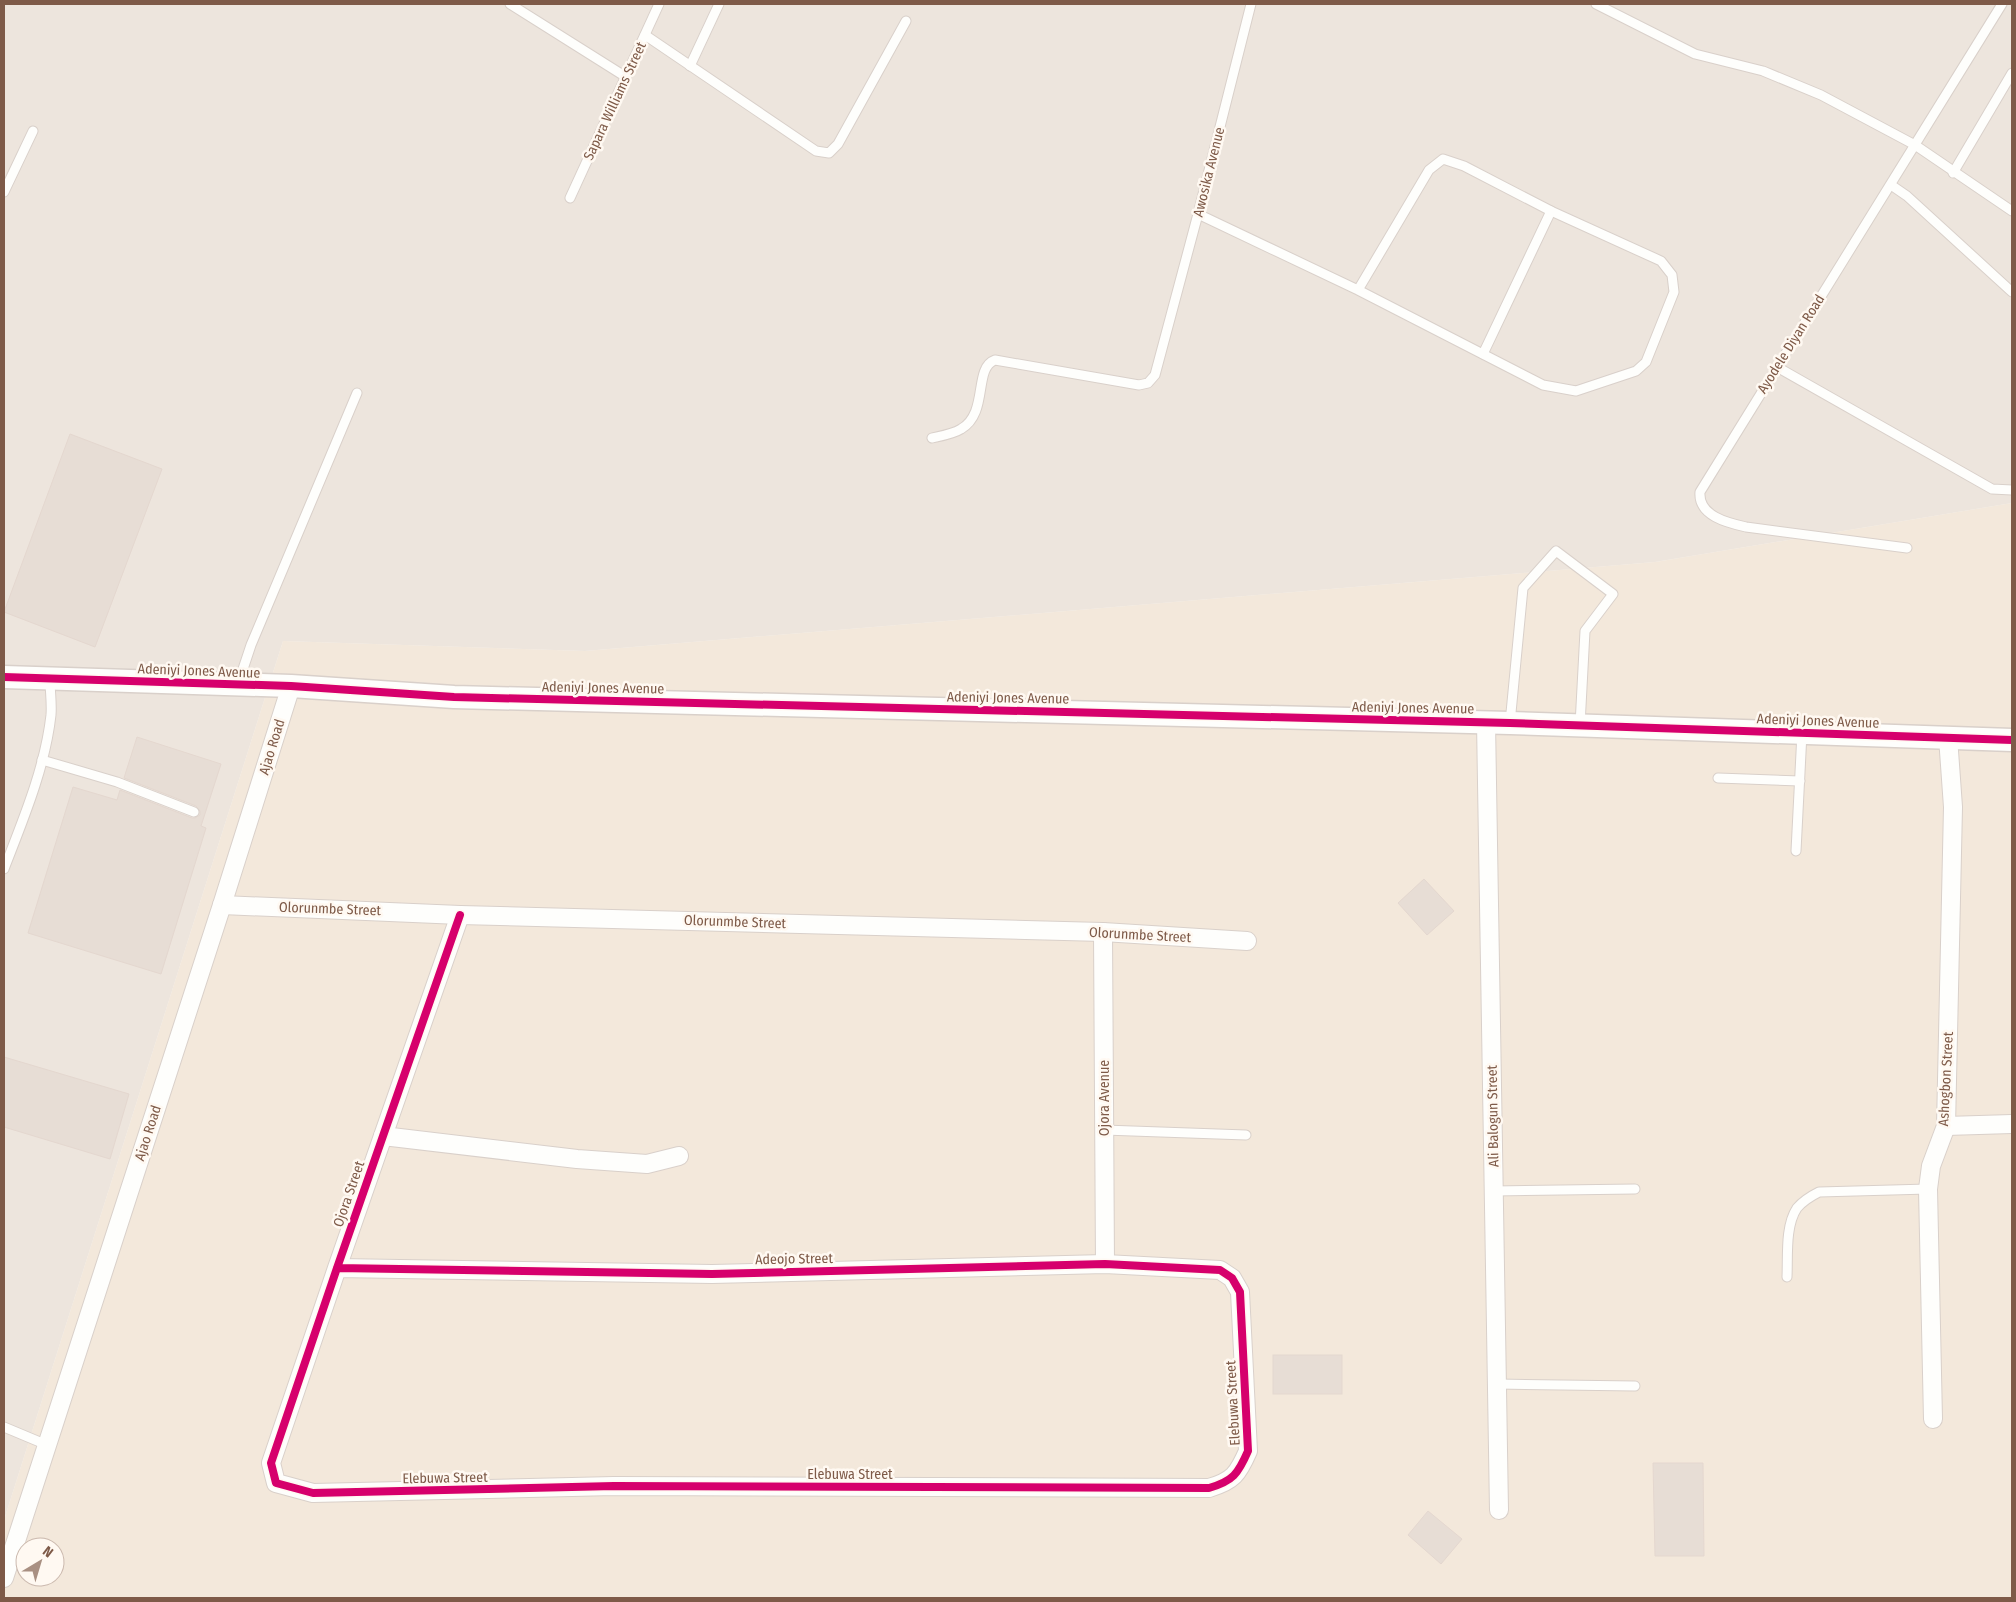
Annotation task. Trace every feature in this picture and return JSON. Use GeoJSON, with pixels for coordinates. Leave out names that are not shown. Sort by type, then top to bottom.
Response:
{"type":"FeatureCollection","features":[{"type":"Feature","properties":{"kind":"street","name":"Adeniyi Jones Avenue"},"geometry":{"type":"LineString","coordinates":[[4,677],[50,680],[290,686],[454,697],[1486,722],[2012,740]]}},
{"type":"Feature","properties":{"kind":"street","name":"Ajao Road"},"geometry":{"type":"LineString","coordinates":[[4,1578],[222,905],[290,686]]}},
{"type":"Feature","properties":{"kind":"street","name":"Ali Balogun Street"},"geometry":{"type":"LineString","coordinates":[[1486,722],[1499,1510]]}},
{"type":"Feature","properties":{"kind":"street","name":"Ashogbon Street"},"geometry":{"type":"LineString","coordinates":[[1932,1419],[1928,1189],[1932,1166],[1946,1126],[1953,806],[1948,737]]}},
{"type":"Feature","properties":{"kind":"street","name":"Olorunmbe Street"},"geometry":{"type":"LineString","coordinates":[[222,905],[460,915],[1103,932],[1248,941]]}},
{"type":"Feature","properties":{"kind":"street","name":"Ojora Street"},"geometry":{"type":"LineString","coordinates":[[276,1483],[271,1463],[382,1136],[460,915]]}},
{"type":"Feature","properties":{"kind":"street","name":"Ojora Avenue"},"geometry":{"type":"LineString","coordinates":[[1103,932],[1105,1264]]}},
{"type":"Feature","properties":{"kind":"street"},"geometry":{"type":"LineString","coordinates":[[1946,1126],[2012,1124]]}},
{"type":"Feature","properties":{"kind":"street"},"geometry":{"type":"LineString","coordinates":[[382,1136],[647,1164],[679,1156]]}},
{"type":"Feature","properties":{"kind":"street","name":"Adeojo Street"},"geometry":{"type":"LineString","coordinates":[[337,1268],[712,1274],[1105,1264],[1220,1270],[1232,1278],[1240,1292]]}},
{"type":"Feature","properties":{"kind":"street","name":"Elebuwa Street"},"geometry":{"type":"LineString","coordinates":[[276,1483],[313,1493],[614,1486],[1209,1488],[1227,1482],[1240,1470],[1248,1451],[1240,1292]]}},
{"type":"Feature","properties":{"kind":"lane"},"geometry":{"type":"LineString","coordinates":[[510,4],[626,77]]}},
{"type":"Feature","properties":{"kind":"lane","name":"Sapara Williams Street"},"geometry":{"type":"LineString","coordinates":[[570,198],[659,4]]}},
{"type":"Feature","properties":{"kind":"lane"},"geometry":{"type":"LineString","coordinates":[[690,66],[719,4]]}},
{"type":"Feature","properties":{"kind":"lane","name":"Awosika Avenue"},"geometry":{"type":"LineString","coordinates":[[932,438],[962,429],[973,416],[980,401],[984,369],[989,362],[995,360],[1139,385],[1148,383],[1155,375],[1251,4]]}},
{"type":"Feature","properties":{"kind":"lane"},"geometry":{"type":"LineString","coordinates":[[1596,4],[1695,54],[1763,71],[1821,95],[1915,146],[2012,211]]}},
{"type":"Feature","properties":{"kind":"lane","name":"Ayodele Diyan Road"},"geometry":{"type":"LineString","coordinates":[[1907,548],[1746,527],[1721,521],[1705,509],[1700,499],[1700,492],[2002,4]]}},
{"type":"Feature","properties":{"kind":"lane"},"geometry":{"type":"LineString","coordinates":[[645,35],[816,151],[829,153],[838,144],[906,21]]}},
{"type":"Feature","properties":{"kind":"lane"},"geometry":{"type":"LineString","coordinates":[[1953,173],[2012,73]]}},
{"type":"Feature","properties":{"kind":"lane"},"geometry":{"type":"LineString","coordinates":[[4,192],[33,131]]}},
{"type":"Feature","properties":{"kind":"lane"},"geometry":{"type":"LineString","coordinates":[[1198,214],[1358,290],[1543,385],[1576,391],[1636,371],[1646,362],[1674,292],[1672,275],[1660,261],[1551,211],[1464,166],[1443,159],[1428,170],[1358,290]]}},
{"type":"Feature","properties":{"kind":"lane"},"geometry":{"type":"LineString","coordinates":[[1890,185],[1907,196],[2012,292]]}},
{"type":"Feature","properties":{"kind":"lane"},"geometry":{"type":"LineString","coordinates":[[1483,354],[1551,211]]}},
{"type":"Feature","properties":{"kind":"lane"},"geometry":{"type":"LineString","coordinates":[[1777,367],[1992,489],[2012,490]]}},
{"type":"Feature","properties":{"kind":"lane"},"geometry":{"type":"LineString","coordinates":[[238,685],[252,645],[357,393]]}},
{"type":"Feature","properties":{"kind":"lane"},"geometry":{"type":"LineString","coordinates":[[1510,723],[1523,588],[1556,551],[1613,594],[1585,631],[1580,725]]}},
{"type":"Feature","properties":{"kind":"lane"},"geometry":{"type":"LineString","coordinates":[[4,870],[26,812],[42,760],[51,713],[50,680]]}},
{"type":"Feature","properties":{"kind":"lane"},"geometry":{"type":"LineString","coordinates":[[1796,851],[1802,733]]}},
{"type":"Feature","properties":{"kind":"lane"},"geometry":{"type":"LineString","coordinates":[[42,760],[117,782],[194,812]]}},
{"type":"Feature","properties":{"kind":"lane"},"geometry":{"type":"LineString","coordinates":[[1718,778],[1800,781]]}},
{"type":"Feature","properties":{"kind":"lane"},"geometry":{"type":"LineString","coordinates":[[1104,1130],[1246,1135]]}},
{"type":"Feature","properties":{"kind":"lane"},"geometry":{"type":"LineString","coordinates":[[1494,1191],[1635,1189]]}},
{"type":"Feature","properties":{"kind":"lane"},"geometry":{"type":"LineString","coordinates":[[1787,1277],[1790,1223],[1798,1208],[1807,1199],[1819,1192],[1928,1189]]}},
{"type":"Feature","properties":{"kind":"lane"},"geometry":{"type":"LineString","coordinates":[[1497,1384],[1636,1386]]}},
{"type":"Feature","properties":{"kind":"lane"},"geometry":{"type":"LineString","coordinates":[[4,1427],[47,1445]]}},
{"type":"Feature","properties":{"kind":"shaded area"},"geometry":{"type":"Polygon","coordinates":[[[4,4],[2012,4],[2012,503],[1655,562],[585,651],[283,641],[4,1520],[4,4]]]}},
{"type":"Feature","properties":{"kind":"shaded area"},"geometry":{"type":"Polygon","coordinates":[[[2012,503],[2012,1598],[4,1598],[4,1520],[283,641],[585,651],[1655,562],[2012,503]]]}},
{"type":"Feature","properties":{"kind":"building"},"geometry":{"type":"Polygon","coordinates":[[[70,434],[162,469],[95,647],[4,612],[70,434]]]}},
{"type":"Feature","properties":{"kind":"building"},"geometry":{"type":"Polygon","coordinates":[[[137,737],[221,764],[201,826],[206,828],[161,974],[28,933],[73,787],[117,800],[120,790],[192,818],[200,815],[200,811],[196,806],[124,778],[137,737]]]}},
{"type":"Feature","properties":{"kind":"building"},"geometry":{"type":"Polygon","coordinates":[[[1424,879],[1454,911],[1427,935],[1398,903],[1424,879]]]}},
{"type":"Feature","properties":{"kind":"building"},"geometry":{"type":"Polygon","coordinates":[[[4,1057],[129,1094],[110,1159],[4,1127],[4,1057]]]}},
{"type":"Feature","properties":{"kind":"building"},"geometry":{"type":"Polygon","coordinates":[[[1273,1355],[1342,1355],[1342,1394],[1273,1394],[1273,1355]]]}},
{"type":"Feature","properties":{"kind":"building"},"geometry":{"type":"Polygon","coordinates":[[[1653,1463],[1703,1463],[1704,1556],[1655,1556],[1653,1463]]]}},
{"type":"Feature","properties":{"kind":"building"},"geometry":{"type":"Polygon","coordinates":[[[1428,1511],[1462,1539],[1441,1564],[1408,1535],[1428,1511]]]}},
{"type":"Feature","properties":{"kind":"cycle path"},"geometry":{"type":"LineString","coordinates":[[4,677],[291,686],[454,697],[1510,723],[2012,740]]}},
{"type":"Feature","properties":{"kind":"cycle path"},"geometry":{"type":"LineString","coordinates":[[337,1268],[712,1274],[1105,1264],[1220,1270],[1232,1278],[1240,1292],[1248,1451],[1234,1475],[1224,1482],[1209,1488],[614,1486],[313,1493],[276,1483],[271,1463],[337,1268],[460,915]]}}]}
